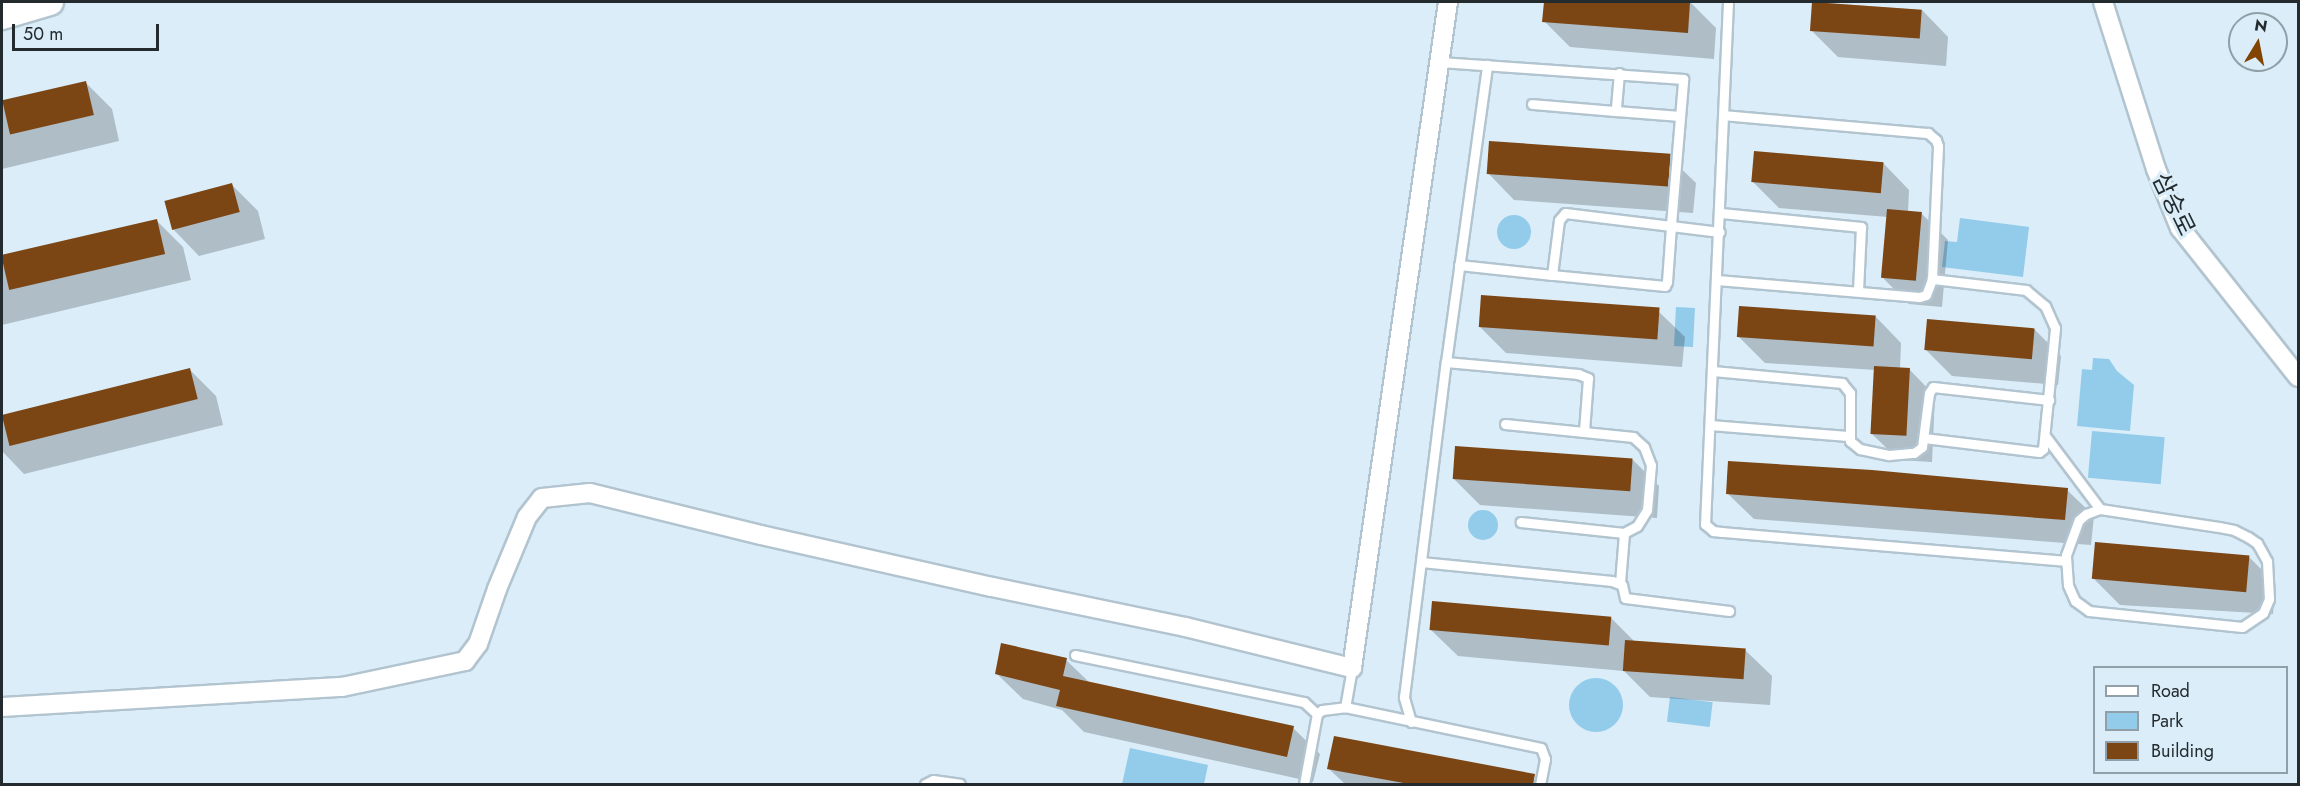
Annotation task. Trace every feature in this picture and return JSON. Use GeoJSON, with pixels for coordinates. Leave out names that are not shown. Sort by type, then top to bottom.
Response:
{"type":"FeatureCollection","features":[{"type":"Feature","properties":{"kind":"main road"},"geometry":{"type":"LineString","coordinates":[[2,16],[50,2]]}},
{"type":"Feature","properties":{"kind":"street"},"geometry":{"type":"LineString","coordinates":[[2,707],[342,687],[465,661],[478,644],[501,579],[527,517],[542,498],[590,493],[772,538],[1185,627],[1352,668],[1449,2]]}},
{"type":"Feature","properties":{"kind":"street","name":"삼숭로"},"geometry":{"type":"LineString","coordinates":[[2103,2],[2156,170],[2180,228],[2295,367]]}},
{"type":"Feature","properties":{"kind":"lane"},"geometry":{"type":"LineString","coordinates":[[1728,2],[1721,213],[1706,524],[1713,531],[2066,561]]}},
{"type":"Feature","properties":{"kind":"lane"},"geometry":{"type":"LineString","coordinates":[[1440,62],[1681,78],[1683,82],[1667,282],[1662,288],[1459,265]]}},
{"type":"Feature","properties":{"kind":"lane"},"geometry":{"type":"LineString","coordinates":[[1411,722],[1404,697],[1446,362],[1487,65]]}},
{"type":"Feature","properties":{"kind":"lane"},"geometry":{"type":"LineString","coordinates":[[1616,111],[1619,73]]}},
{"type":"Feature","properties":{"kind":"lane"},"geometry":{"type":"LineString","coordinates":[[1532,104],[1680,116]]}},
{"type":"Feature","properties":{"kind":"lane"},"geometry":{"type":"LineString","coordinates":[[1717,280],[1858,290],[1919,297],[1926,295],[1932,279],[1938,146],[1934,136],[1928,133],[1724,115]]}},
{"type":"Feature","properties":{"kind":"lane"},"geometry":{"type":"LineString","coordinates":[[1552,275],[1559,220],[1564,213],[1720,232]]}},
{"type":"Feature","properties":{"kind":"lane"},"geometry":{"type":"LineString","coordinates":[[1721,213],[1861,227],[1858,290]]}},
{"type":"Feature","properties":{"kind":"lane"},"geometry":{"type":"LineString","coordinates":[[1924,438],[2038,452],[2043,449],[2046,437],[2055,328],[2052,316],[2038,297],[2026,290],[1932,279]]}},
{"type":"Feature","properties":{"kind":"lane"},"geometry":{"type":"LineString","coordinates":[[1446,362],[1578,374],[1588,378],[1584,431]]}},
{"type":"Feature","properties":{"kind":"lane"},"geometry":{"type":"LineString","coordinates":[[1713,371],[1842,383],[1850,393],[1848,436],[1857,448],[1889,455],[1914,453],[1922,447],[1929,393],[1933,387],[2049,400]]}},
{"type":"Feature","properties":{"kind":"lane"},"geometry":{"type":"LineString","coordinates":[[1505,424],[1634,437],[1644,447],[1651,465],[1647,510],[1637,526],[1624,533],[1521,522]]}},
{"type":"Feature","properties":{"kind":"lane"},"geometry":{"type":"LineString","coordinates":[[1710,425],[1848,436]]}},
{"type":"Feature","properties":{"kind":"lane"},"geometry":{"type":"LineString","coordinates":[[2046,437],[2100,509]]}},
{"type":"Feature","properties":{"kind":"lane"},"geometry":{"type":"LineString","coordinates":[[2100,509],[2234,530],[2257,543],[2267,561],[2270,579],[2269,599],[2263,613],[2242,627],[2089,611],[2076,601],[2068,585],[2066,561],[2071,538],[2079,520],[2086,514],[2100,509]]}},
{"type":"Feature","properties":{"kind":"lane"},"geometry":{"type":"LineString","coordinates":[[1624,533],[1620,583],[1624,589],[1625,598],[1729,611]]}},
{"type":"Feature","properties":{"kind":"lane"},"geometry":{"type":"LineString","coordinates":[[1421,562],[1620,583]]}},
{"type":"Feature","properties":{"kind":"lane"},"geometry":{"type":"LineString","coordinates":[[1075,654],[1304,702],[1317,714]]}},
{"type":"Feature","properties":{"kind":"lane"},"geometry":{"type":"LineString","coordinates":[[1345,707],[1352,668]]}},
{"type":"Feature","properties":{"kind":"lane"},"geometry":{"type":"LineString","coordinates":[[1304,784],[1317,714],[1322,710],[1345,707],[1541,748],[1545,759],[1540,784]]}},
{"type":"Feature","properties":{"kind":"lane"},"geometry":{"type":"LineString","coordinates":[[925,784],[933,780],[960,784]]}},
{"type":"Feature","properties":{"kind":"green space"},"geometry":{"type":"Polygon","coordinates":[[[1514,215],[1526,220],[1531,232],[1526,244],[1514,249],[1502,244],[1497,232],[1502,220],[1514,215]]]}},
{"type":"Feature","properties":{"kind":"green space"},"geometry":{"type":"Polygon","coordinates":[[[1960,218],[2029,227],[2023,277],[1942,267],[1945,241],[1957,242],[1960,218]]]}},
{"type":"Feature","properties":{"kind":"green space"},"geometry":{"type":"Polygon","coordinates":[[[1676,307],[1695,308],[1693,347],[1674,346],[1676,307]]]}},
{"type":"Feature","properties":{"kind":"green space"},"geometry":{"type":"Polygon","coordinates":[[[2093,358],[2109,359],[2117,371],[2134,385],[2130,431],[2077,426],[2082,369],[2092,370],[2093,358]]]}},
{"type":"Feature","properties":{"kind":"green space"},"geometry":{"type":"Polygon","coordinates":[[[2092,431],[2165,437],[2161,484],[2088,478],[2092,431]]]}},
{"type":"Feature","properties":{"kind":"green space"},"geometry":{"type":"Polygon","coordinates":[[[1483,510],[1494,514],[1498,525],[1494,536],[1483,540],[1472,536],[1468,525],[1472,514],[1483,510]]]}},
{"type":"Feature","properties":{"kind":"green space"},"geometry":{"type":"Polygon","coordinates":[[[1596,678],[1606,680],[1615,686],[1621,695],[1623,705],[1621,715],[1615,724],[1606,730],[1596,732],[1586,730],[1577,724],[1571,715],[1569,705],[1571,695],[1577,686],[1586,680],[1596,678]]]}},
{"type":"Feature","properties":{"kind":"green space"},"geometry":{"type":"Polygon","coordinates":[[[1670,697],[1713,702],[1710,727],[1667,722],[1670,697]]]}},
{"type":"Feature","properties":{"kind":"green space"},"geometry":{"type":"Polygon","coordinates":[[[1130,748],[1208,765],[1204,784],[1122,784],[1130,748]]]}},
{"type":"Feature","properties":{"kind":"building"},"geometry":{"type":"Polygon","coordinates":[[[1544,2],[1690,2],[1688,33],[1542,22],[1544,2]]]}},
{"type":"Feature","properties":{"kind":"building"},"geometry":{"type":"Polygon","coordinates":[[[1812,2],[1922,10],[1920,39],[1810,31],[1812,2]]]}},
{"type":"Feature","properties":{"kind":"building"},"geometry":{"type":"Polygon","coordinates":[[[86,81],[94,115],[10,134],[2,100],[86,81]]]}},
{"type":"Feature","properties":{"kind":"building"},"geometry":{"type":"Polygon","coordinates":[[[1489,141],[1671,154],[1668,187],[1487,174],[1489,141]]]}},
{"type":"Feature","properties":{"kind":"building"},"geometry":{"type":"Polygon","coordinates":[[[1754,151],[1884,162],[1881,193],[1751,182],[1754,151]]]}},
{"type":"Feature","properties":{"kind":"building"},"geometry":{"type":"Polygon","coordinates":[[[232,183],[240,212],[172,230],[164,201],[232,183]]]}},
{"type":"Feature","properties":{"kind":"building"},"geometry":{"type":"Polygon","coordinates":[[[1887,209],[1922,212],[1916,281],[1881,278],[1887,209]]]}},
{"type":"Feature","properties":{"kind":"building"},"geometry":{"type":"Polygon","coordinates":[[[157,219],[165,254],[9,290],[2,255],[157,219]]]}},
{"type":"Feature","properties":{"kind":"building"},"geometry":{"type":"Polygon","coordinates":[[[1481,295],[1660,307],[1657,339],[1479,327],[1481,295]]]}},
{"type":"Feature","properties":{"kind":"building"},"geometry":{"type":"Polygon","coordinates":[[[1739,306],[1876,316],[1874,346],[1737,337],[1739,306]]]}},
{"type":"Feature","properties":{"kind":"building"},"geometry":{"type":"Polygon","coordinates":[[[1927,319],[2035,328],[2032,359],[1924,350],[1927,319]]]}},
{"type":"Feature","properties":{"kind":"building"},"geometry":{"type":"Polygon","coordinates":[[[1874,366],[1910,368],[1906,436],[1870,434],[1874,366]]]}},
{"type":"Feature","properties":{"kind":"building"},"geometry":{"type":"Polygon","coordinates":[[[190,368],[198,399],[10,446],[2,415],[190,368]]]}},
{"type":"Feature","properties":{"kind":"building"},"geometry":{"type":"Polygon","coordinates":[[[1455,446],[1633,458],[1630,491],[1453,479],[1455,446]]]}},
{"type":"Feature","properties":{"kind":"building"},"geometry":{"type":"Polygon","coordinates":[[[1728,461],[1872,470],[2068,488],[2065,520],[1726,494],[1728,461]]]}},
{"type":"Feature","properties":{"kind":"building"},"geometry":{"type":"Polygon","coordinates":[[[2095,542],[2249,556],[2246,592],[2092,579],[2095,542]]]}},
{"type":"Feature","properties":{"kind":"building"},"geometry":{"type":"Polygon","coordinates":[[[1432,601],[1611,617],[1609,646],[1429,630],[1432,601]]]}},
{"type":"Feature","properties":{"kind":"building"},"geometry":{"type":"Polygon","coordinates":[[[1625,640],[1746,648],[1744,679],[1623,671],[1625,640]]]}},
{"type":"Feature","properties":{"kind":"building"},"geometry":{"type":"Polygon","coordinates":[[[1001,643],[1067,658],[1063,676],[1294,726],[1287,757],[1056,706],[1060,690],[995,674],[1001,643]]]}},
{"type":"Feature","properties":{"kind":"building"},"geometry":{"type":"Polygon","coordinates":[[[1334,736],[1535,774],[1533,784],[1409,784],[1327,769],[1334,736]]]}}]}
